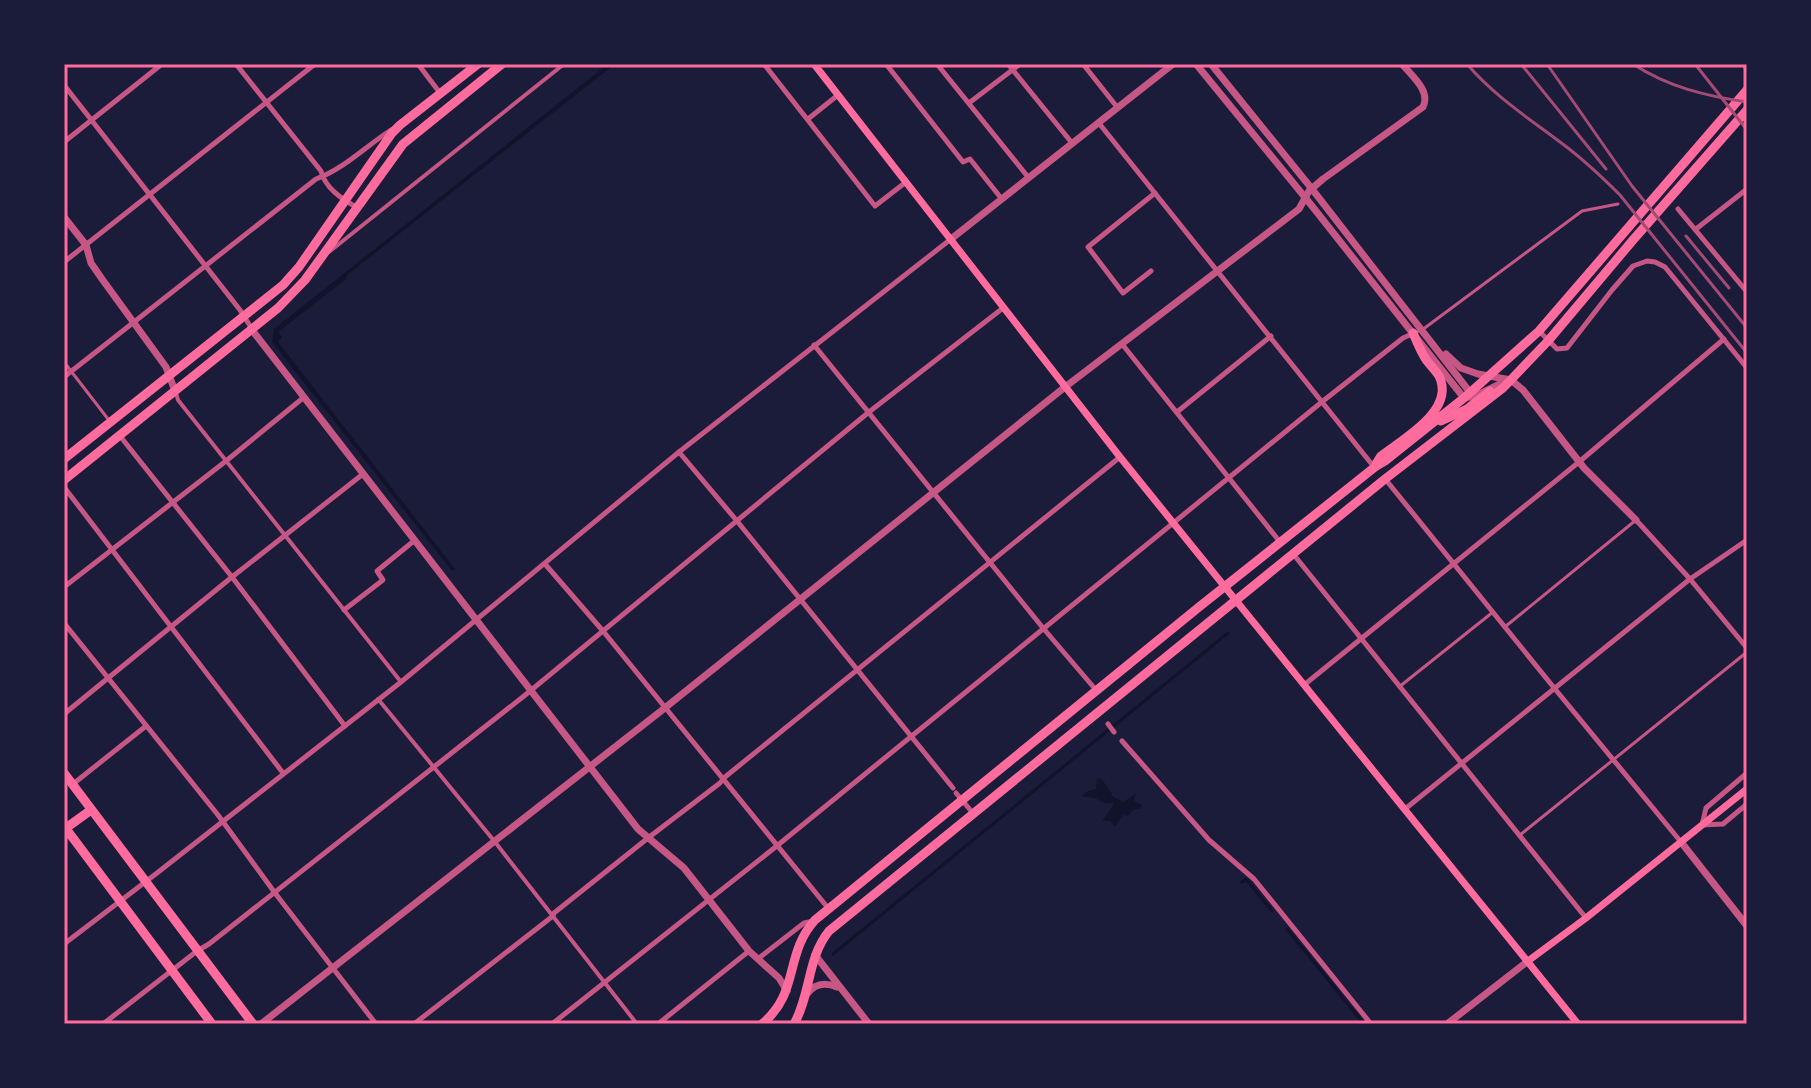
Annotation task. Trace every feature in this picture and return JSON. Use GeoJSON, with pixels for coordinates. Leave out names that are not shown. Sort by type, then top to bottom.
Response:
{"type":"FeatureCollection","features":[{"type":"Feature","properties":{"kind":"highway"},"geometry":{"type":"LineString","coordinates":[[64,459],[283,285],[299,267],[384,143],[400,125],[478,64]]}},
{"type":"Feature","properties":{"kind":"highway"},"geometry":{"type":"LineString","coordinates":[[64,480],[252,330],[294,292],[403,144],[502,64]]}},
{"type":"Feature","properties":{"kind":"highway"},"geometry":{"type":"LineString","coordinates":[[794,1024],[807,994],[815,955],[829,931],[1385,479],[1473,399],[1490,376],[1539,331],[1747,90]]}},
{"type":"Feature","properties":{"kind":"highway"},"geometry":{"type":"LineString","coordinates":[[440,93],[450,106]]}},
{"type":"Feature","properties":{"kind":"highway"},"geometry":{"type":"LineString","coordinates":[[762,1024],[775,1012],[787,991],[799,945],[815,920],[957,794],[1097,690],[1375,467],[1430,426],[1511,380],[1747,110]]}},
{"type":"Feature","properties":{"kind":"highway"},"geometry":{"type":"LineString","coordinates":[[1375,467],[1381,456],[1434,414],[1442,398],[1438,374],[1426,359],[1417,332]]}},
{"type":"Feature","properties":{"kind":"highway"},"geometry":{"type":"LineString","coordinates":[[64,773],[253,1024]]}},
{"type":"Feature","properties":{"kind":"highway"},"geometry":{"type":"LineString","coordinates":[[91,810],[65,828],[212,1024]]}},
{"type":"Feature","properties":{"kind":"main road"},"geometry":{"type":"LineString","coordinates":[[814,64],[1120,457],[1578,1024]]}},
{"type":"Feature","properties":{"kind":"main road"},"geometry":{"type":"LineString","coordinates":[[1528,961],[1747,789]]}},
{"type":"Feature","properties":{"kind":"street"},"geometry":{"type":"LineString","coordinates":[[64,142],[162,64]]}},
{"type":"Feature","properties":{"kind":"street"},"geometry":{"type":"LineString","coordinates":[[236,64],[321,171],[321,177],[339,198],[356,207]]}},
{"type":"Feature","properties":{"kind":"street"},"geometry":{"type":"LineString","coordinates":[[64,262],[315,64]]}},
{"type":"Feature","properties":{"kind":"street"},"geometry":{"type":"LineString","coordinates":[[418,64],[440,93]]}},
{"type":"Feature","properties":{"kind":"street"},"geometry":{"type":"LineString","coordinates":[[320,259],[564,64]]}},
{"type":"Feature","properties":{"kind":"street"},"geometry":{"type":"LineString","coordinates":[[764,64],[875,206],[906,182]]}},
{"type":"Feature","properties":{"kind":"street"},"geometry":{"type":"LineString","coordinates":[[886,64],[963,162],[970,159],[1001,198]]}},
{"type":"Feature","properties":{"kind":"street"},"geometry":{"type":"LineString","coordinates":[[937,64],[1028,177]]}},
{"type":"Feature","properties":{"kind":"street"},"geometry":{"type":"LineString","coordinates":[[1008,64],[1072,143]]}},
{"type":"Feature","properties":{"kind":"street"},"geometry":{"type":"LineString","coordinates":[[969,103],[1020,64]]}},
{"type":"Feature","properties":{"kind":"street"},"geometry":{"type":"LineString","coordinates":[[1083,64],[1117,107]]}},
{"type":"Feature","properties":{"kind":"street"},"geometry":{"type":"LineString","coordinates":[[64,944],[401,682],[679,452],[1173,64]]}},
{"type":"Feature","properties":{"kind":"street"},"geometry":{"type":"LineString","coordinates":[[1196,64],[1473,399]]}},
{"type":"Feature","properties":{"kind":"street"},"geometry":{"type":"LineString","coordinates":[[1211,64],[1312,189],[1417,332],[1435,340],[1456,365],[1469,372],[1511,380],[1523,390],[1579,462],[1690,579],[1747,650]]}},
{"type":"Feature","properties":{"kind":"street"},"geometry":{"type":"LineString","coordinates":[[261,1024],[495,842],[1065,387],[1299,209],[1312,189],[1423,107],[1426,99],[1424,92],[1402,64]]}},
{"type":"Feature","properties":{"kind":"street"},"geometry":{"type":"LineString","coordinates":[[64,85],[638,829],[684,868],[749,951],[779,978],[787,991]]}},
{"type":"Feature","properties":{"kind":"street"},"geometry":{"type":"LineString","coordinates":[[807,120],[838,95]]}},
{"type":"Feature","properties":{"kind":"street"},"geometry":{"type":"LineString","coordinates":[[1098,122],[1375,467]]}},
{"type":"Feature","properties":{"kind":"street"},"geometry":{"type":"LineString","coordinates":[[64,377],[316,179],[331,173],[400,125]]}},
{"type":"Feature","properties":{"kind":"street"},"geometry":{"type":"LineString","coordinates":[[1696,229],[1747,189]]}},
{"type":"Feature","properties":{"kind":"street"},"geometry":{"type":"LineString","coordinates":[[1151,271],[1123,293],[1088,247],[1155,193]]}},
{"type":"Feature","properties":{"kind":"street"},"geometry":{"type":"LineString","coordinates":[[1678,209],[1747,292]]}},
{"type":"Feature","properties":{"kind":"street"},"geometry":{"type":"LineString","coordinates":[[64,217],[86,245],[91,263],[166,367],[178,400],[401,682]]}},
{"type":"Feature","properties":{"kind":"street"},"geometry":{"type":"LineString","coordinates":[[1539,331],[1557,349],[1569,347],[1630,269],[1636,264],[1655,262],[1665,267],[1747,368]]}},
{"type":"Feature","properties":{"kind":"street"},"geometry":{"type":"LineString","coordinates":[[103,1024],[524,696],[869,412],[1003,308]]}},
{"type":"Feature","properties":{"kind":"street"},"geometry":{"type":"LineString","coordinates":[[552,1024],[1323,401],[1403,338],[1417,332]]}},
{"type":"Feature","properties":{"kind":"street"},"geometry":{"type":"LineString","coordinates":[[1177,412],[1271,336]]}},
{"type":"Feature","properties":{"kind":"street"},"geometry":{"type":"LineString","coordinates":[[1303,685],[1579,462],[1724,339]]}},
{"type":"Feature","properties":{"kind":"street"},"geometry":{"type":"LineString","coordinates":[[1122,343],[1280,542]]}},
{"type":"Feature","properties":{"kind":"street"},"geometry":{"type":"LineString","coordinates":[[814,345],[1043,628],[1097,690]]}},
{"type":"Feature","properties":{"kind":"street"},"geometry":{"type":"LineString","coordinates":[[1509,359],[1511,380]]}},
{"type":"Feature","properties":{"kind":"street"},"geometry":{"type":"LineString","coordinates":[[64,587],[303,398]]}},
{"type":"Feature","properties":{"kind":"street"},"geometry":{"type":"LineString","coordinates":[[119,435],[345,726]]}},
{"type":"Feature","properties":{"kind":"street"},"geometry":{"type":"LineString","coordinates":[[679,452],[972,812]]}},
{"type":"Feature","properties":{"kind":"street"},"geometry":{"type":"LineString","coordinates":[[418,1023],[1120,457]]}},
{"type":"Feature","properties":{"kind":"street"},"geometry":{"type":"LineString","coordinates":[[64,714],[363,474]]}},
{"type":"Feature","properties":{"kind":"street"},"geometry":{"type":"LineString","coordinates":[[1385,479],[1747,926]]}},
{"type":"Feature","properties":{"kind":"street"},"geometry":{"type":"LineString","coordinates":[[64,487],[283,773]]}},
{"type":"Feature","properties":{"kind":"street"},"geometry":{"type":"LineString","coordinates":[[344,610],[383,580],[377,571],[415,540]]}},
{"type":"Feature","properties":{"kind":"street"},"geometry":{"type":"LineString","coordinates":[[1405,809],[1690,579],[1747,540]]}},
{"type":"Feature","properties":{"kind":"street"},"geometry":{"type":"LineString","coordinates":[[1293,554],[1586,918]]}},
{"type":"Feature","properties":{"kind":"street"},"geometry":{"type":"LineString","coordinates":[[545,564],[829,909]]}},
{"type":"Feature","properties":{"kind":"street"},"geometry":{"type":"LineString","coordinates":[[64,623],[376,1024]]}},
{"type":"Feature","properties":{"kind":"street"},"geometry":{"type":"LineString","coordinates":[[378,699],[637,1024]]}},
{"type":"Feature","properties":{"kind":"street"},"geometry":{"type":"LineString","coordinates":[[1108,724],[1114,732]]}},
{"type":"Feature","properties":{"kind":"street"},"geometry":{"type":"LineString","coordinates":[[73,784],[146,726]]}},
{"type":"Feature","properties":{"kind":"street"},"geometry":{"type":"LineString","coordinates":[[1122,741],[1209,840],[1254,879],[1371,1024]]}},
{"type":"Feature","properties":{"kind":"street"},"geometry":{"type":"LineString","coordinates":[[1747,773],[1706,808],[1702,825],[1723,824],[1747,804]]}},
{"type":"Feature","properties":{"kind":"street"},"geometry":{"type":"LineString","coordinates":[[759,958],[804,923],[815,920]]}},
{"type":"Feature","properties":{"kind":"street"},"geometry":{"type":"LineString","coordinates":[[658,1024],[749,951]]}},
{"type":"Feature","properties":{"kind":"street"},"geometry":{"type":"LineString","coordinates":[[815,955],[869,1024]]}},
{"type":"Feature","properties":{"kind":"street"},"geometry":{"type":"LineString","coordinates":[[1447,1024],[1528,961]]}},
{"type":"Feature","properties":{"kind":"street"},"geometry":{"type":"LineString","coordinates":[[807,994],[814,987],[826,983],[842,991]]}},
{"type":"Feature","properties":{"kind":"lane"},"geometry":{"type":"LineString","coordinates":[[1417,332],[1582,211],[1618,204]]}},
{"type":"Feature","properties":{"kind":"lane"},"geometry":{"type":"LineString","coordinates":[[64,362],[111,422]]}},
{"type":"Feature","properties":{"kind":"lane"},"geometry":{"type":"LineString","coordinates":[[1505,627],[1636,520]]}},
{"type":"Feature","properties":{"kind":"lane"},"geometry":{"type":"LineString","coordinates":[[1399,687],[1493,612]]}},
{"type":"Feature","properties":{"kind":"lane"},"geometry":{"type":"LineString","coordinates":[[1520,835],[1747,650]]}},
{"type":"Feature","properties":{"kind":"shaded area"},"geometry":{"type":"Polygon","coordinates":[[[608,64],[615,64],[278,332],[282,337],[278,342],[455,569],[452,571],[272,342],[274,329],[608,64]]]}},
{"type":"Feature","properties":{"kind":"shaded area"},"geometry":{"type":"Polygon","coordinates":[[[1101,778],[1112,796],[1123,802],[1136,794],[1134,801],[1142,805],[1128,816],[1123,815],[1115,826],[1110,821],[1102,821],[1113,803],[1082,796],[1096,789],[1097,779],[1101,778]]]}},
{"type":"Feature","properties":{"kind":"waterway"},"geometry":{"type":"LineString","coordinates":[[833,954],[1228,633]]}},
{"type":"Feature","properties":{"kind":"waterway"},"geometry":{"type":"LineString","coordinates":[[1242,882],[1246,879],[1272,911]]}},
{"type":"Feature","properties":{"kind":"waterway"},"geometry":{"type":"LineString","coordinates":[[1287,929],[1364,1024]]}},
{"type":"Feature","properties":{"kind":"railway"},"geometry":{"type":"LineString","coordinates":[[1467,64],[1501,97],[1579,157],[1620,195],[1747,353]]}},
{"type":"Feature","properties":{"kind":"railway"},"geometry":{"type":"LineString","coordinates":[[1521,64],[1606,169]]}},
{"type":"Feature","properties":{"kind":"railway"},"geometry":{"type":"LineString","coordinates":[[1547,64],[1632,186],[1747,328]]}},
{"type":"Feature","properties":{"kind":"railway"},"geometry":{"type":"LineString","coordinates":[[1633,64],[1660,79],[1688,89],[1747,102]]}},
{"type":"Feature","properties":{"kind":"railway"},"geometry":{"type":"LineString","coordinates":[[1695,64],[1747,130]]}},
{"type":"Feature","properties":{"kind":"railway"},"geometry":{"type":"LineString","coordinates":[[1686,236],[1729,288]]}}]}
